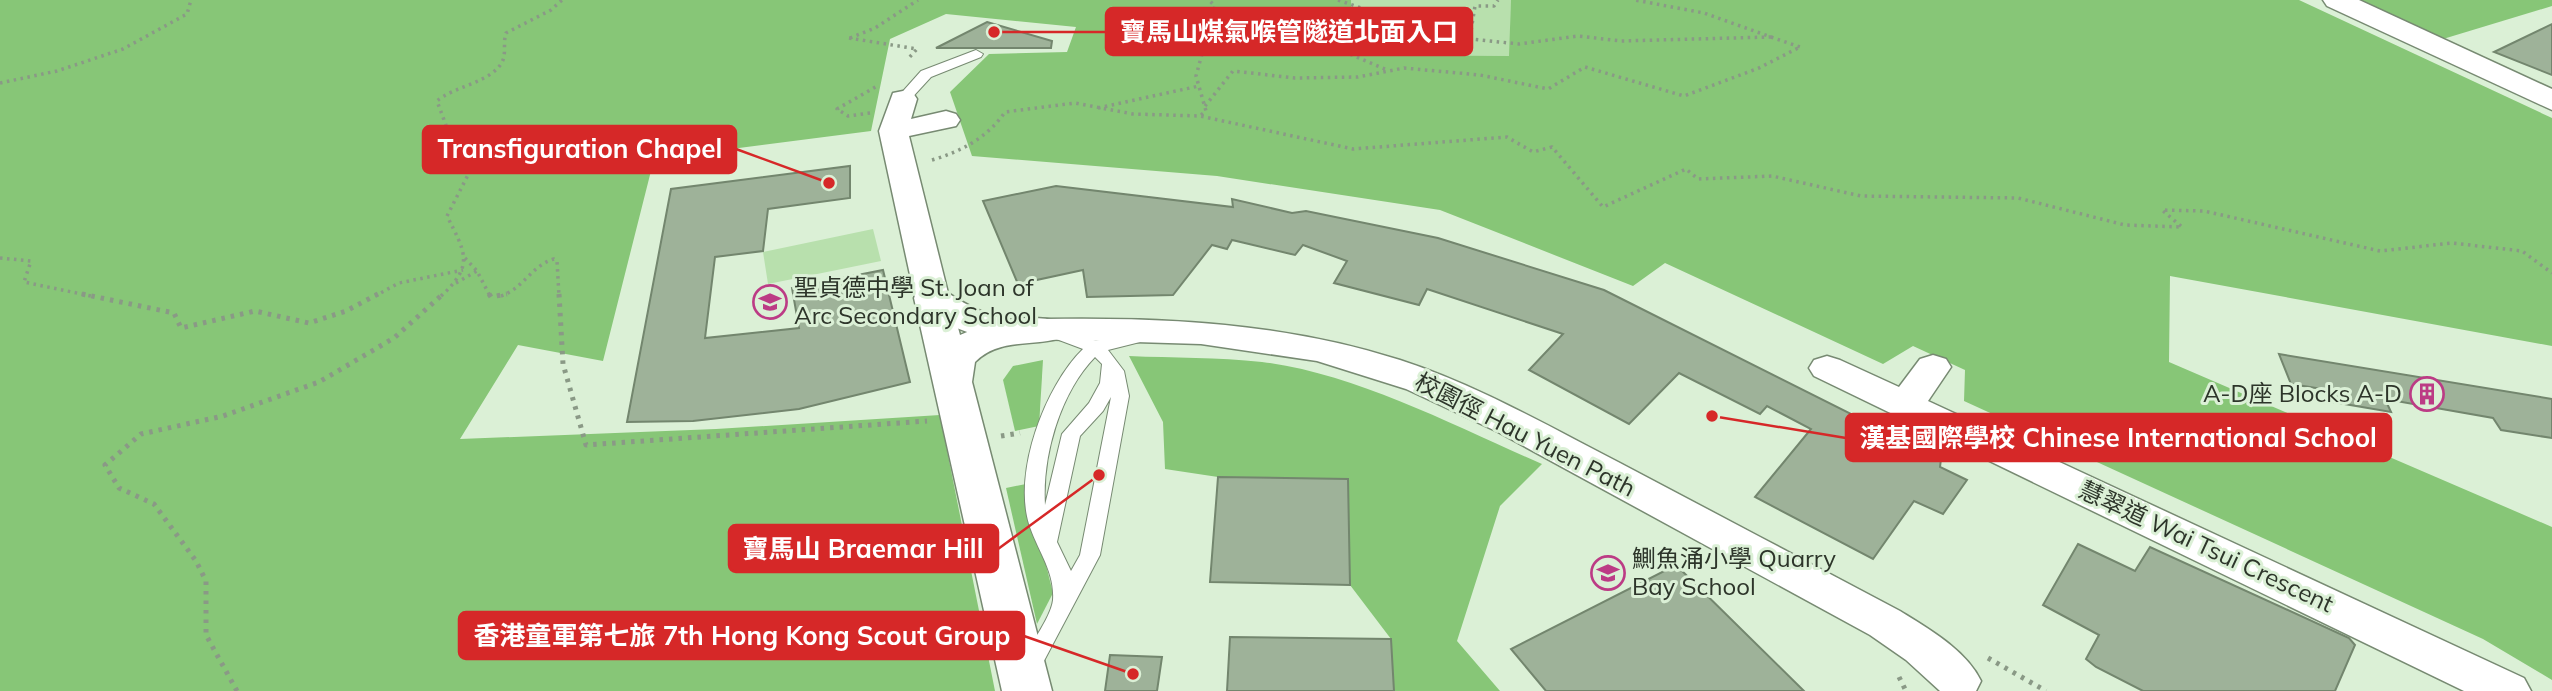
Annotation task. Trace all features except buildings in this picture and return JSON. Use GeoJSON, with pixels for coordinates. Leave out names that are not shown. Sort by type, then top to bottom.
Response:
{"type":"FeatureCollection","features":[{"type":"Feature","properties":{"kind":"street"},"geometry":{"type":"LineString","coordinates":[[2337,0],[2500,71],[2552,101]]}},
{"type":"Feature","properties":{"kind":"street"},"geometry":{"type":"LineString","coordinates":[[893,91],[884,122],[932,298],[942,404],[1025,684]]}},
{"type":"Feature","properties":{"kind":"street"},"geometry":{"type":"LineString","coordinates":[[884,122],[946,120]]}},
{"type":"Feature","properties":{"kind":"street","name":"校園徑 Hau Yuen Path"},"geometry":{"type":"LineString","coordinates":[[932,298],[972,323],[1002,330],[1176,330],[1256,339],[1333,353],[1384,367],[1458,397],[1885,623],[1921,647],[1959,681]]}},
{"type":"Feature","properties":{"kind":"street"},"geometry":{"type":"LineString","coordinates":[[942,404],[955,362],[962,351],[979,341],[1035,330]]}},
{"type":"Feature","properties":{"kind":"street"},"geometry":{"type":"LineString","coordinates":[[1906,404],[1933,367]]}},
{"type":"Feature","properties":{"kind":"street","name":"慧翠道 Wai Tsui Crescent"},"geometry":{"type":"LineString","coordinates":[[1827,368],[2508,691]]}},
{"type":"Feature","properties":{"kind":"lane"},"geometry":{"type":"LineString","coordinates":[[893,91],[976,54]]}},
{"type":"Feature","properties":{"kind":"lane"},"geometry":{"type":"LineString","coordinates":[[1025,684],[1090,555],[1114,436],[1120,384],[1104,354],[1035,330]]}},
{"type":"Feature","properties":{"kind":"lane"},"geometry":{"type":"LineString","coordinates":[[1063,606],[1065,587],[1061,566],[1037,516],[1033,488],[1046,432],[1068,377],[1104,354],[1176,330]]}},
{"type":"Feature","properties":{"kind":"lane"},"geometry":{"type":"LineString","coordinates":[[1048,540],[1071,434],[1096,407],[1109,383],[1104,354]]}},
{"type":"Feature","properties":{"kind":"path"},"geometry":{"type":"LineString","coordinates":[[0,83],[57,71],[123,49],[187,14],[191,0]]}},
{"type":"Feature","properties":{"kind":"path"},"geometry":{"type":"LineString","coordinates":[[454,284],[463,270],[465,251],[447,216],[448,209],[469,173],[447,151],[444,141],[447,128],[437,101],[450,91],[498,67],[504,58],[503,39],[506,33],[551,10],[562,0]]}},
{"type":"Feature","properties":{"kind":"path"},"geometry":{"type":"LineString","coordinates":[[902,64],[917,49],[849,38],[875,28],[918,0]]}},
{"type":"Feature","properties":{"kind":"path"},"geometry":{"type":"LineString","coordinates":[[1200,116],[1206,111],[1196,76],[1215,6],[1209,0]]}},
{"type":"Feature","properties":{"kind":"path"},"geometry":{"type":"LineString","coordinates":[[1338,0],[1447,38]]}},
{"type":"Feature","properties":{"kind":"path"},"geometry":{"type":"LineString","coordinates":[[1469,37],[1475,6],[1494,6],[1499,0]]}},
{"type":"Feature","properties":{"kind":"path"},"geometry":{"type":"LineString","coordinates":[[1205,106],[1233,71],[1295,78],[1358,77],[1385,69],[1404,68],[1480,75],[1548,89],[1585,66],[1684,96],[1726,78],[1759,68],[1800,47],[1704,13],[1635,0]]}},
{"type":"Feature","properties":{"kind":"path"},"geometry":{"type":"LineString","coordinates":[[1385,69],[1347,53],[1330,39],[1361,33],[1405,32],[1519,44],[1578,36],[1621,41],[1686,38],[1750,40],[1771,37]]}},
{"type":"Feature","properties":{"kind":"path"},"geometry":{"type":"LineString","coordinates":[[1097,108],[1199,86]]}},
{"type":"Feature","properties":{"kind":"path"},"geometry":{"type":"LineString","coordinates":[[884,122],[848,116],[837,109],[893,91]]}},
{"type":"Feature","properties":{"kind":"path"},"geometry":{"type":"LineString","coordinates":[[921,163],[949,155],[985,136],[996,127],[1005,112],[1074,103],[1170,117],[1200,116],[1353,149],[1507,137],[1532,152],[1552,147],[1603,207],[1686,169],[1698,178],[1772,176],[1861,195],[2018,198],[2125,225],[2182,227],[2162,210],[2204,211],[2380,251],[2452,243],[2522,251],[2552,273]]}},
{"type":"Feature","properties":{"kind":"path"},"geometry":{"type":"LineString","coordinates":[[0,258],[31,261],[24,282],[174,313],[181,328],[255,311],[309,323],[346,311],[399,283],[463,270]]}},
{"type":"Feature","properties":{"kind":"path"},"geometry":{"type":"LineString","coordinates":[[465,258],[477,271],[487,295],[496,298],[520,289],[544,261],[556,261],[563,364],[586,446],[942,404]]}},
{"type":"Feature","properties":{"kind":"path"},"geometry":{"type":"LineString","coordinates":[[237,691],[206,635],[206,582],[197,561],[154,504],[119,488],[105,465],[141,434],[223,416],[319,382],[394,338],[454,284],[477,271]]}},
{"type":"Feature","properties":{"kind":"path"},"geometry":{"type":"LineString","coordinates":[[996,437],[1028,431]]}},
{"type":"Feature","properties":{"kind":"green space"},"geometry":{"type":"Polygon","coordinates":[[[0,0],[1351,0],[1352,39],[1412,55],[1509,56],[1511,0],[2299,0],[2552,118],[2552,346],[2170,276],[2169,362],[2552,527],[2552,680],[2483,639],[1964,401],[1965,370],[1913,346],[1883,364],[1665,263],[1633,286],[1440,210],[1217,176],[972,156],[950,92],[989,54],[1067,52],[1076,27],[946,14],[890,39],[871,131],[654,159],[603,361],[518,345],[460,439],[716,429],[940,415],[995,691],[0,691],[0,0]]]}},
{"type":"Feature","properties":{"kind":"green space"},"geometry":{"type":"Polygon","coordinates":[[[1351,0],[1511,0],[1510,56],[1412,55],[1352,39],[1351,0]]]}},
{"type":"Feature","properties":{"kind":"green space"},"geometry":{"type":"Polygon","coordinates":[[[2360,0],[2552,0],[2552,6],[2443,39],[2360,0]]]}},
{"type":"Feature","properties":{"kind":"green space"},"geometry":{"type":"Polygon","coordinates":[[[873,229],[881,261],[768,284],[763,252],[873,229]]]}},
{"type":"Feature","properties":{"kind":"green space"},"geometry":{"type":"Polygon","coordinates":[[[1129,356],[1245,360],[1333,377],[1405,403],[1542,464],[1500,506],[1457,641],[1500,691],[1394,691],[1391,639],[1350,585],[1348,479],[1218,477],[1165,469],[1163,422],[1129,356]]]}},
{"type":"Feature","properties":{"kind":"green space"},"geometry":{"type":"Polygon","coordinates":[[[1043,360],[1039,426],[1015,431],[1003,380],[1013,366],[1043,360]]]}},
{"type":"Feature","properties":{"kind":"green space"},"geometry":{"type":"Polygon","coordinates":[[[1026,484],[1053,593],[1037,624],[1006,488],[1026,484]]]}},
{"type":"Feature","properties":{"kind":"place","name":"寶馬山煤氣喉管隧道北面入口"},"geometry":{"type":"Point","coordinates":[994,32]}},
{"type":"Feature","properties":{"kind":"place","name":"Transfiguration Chapel"},"geometry":{"type":"Point","coordinates":[829,183]}},
{"type":"Feature","properties":{"kind":"place","name":"聖貞德中學 St. Joan of Arc Secondary School"},"geometry":{"type":"Point","coordinates":[770,302]}},
{"type":"Feature","properties":{"kind":"place","name":"A-D座 Blocks A-D"},"geometry":{"type":"Point","coordinates":[2427,394]}},
{"type":"Feature","properties":{"kind":"place","name":"漢基國際學校 Chinese International School"},"geometry":{"type":"Point","coordinates":[1712,416]}},
{"type":"Feature","properties":{"kind":"place","name":"寶馬山 Braemar Hill"},"geometry":{"type":"Point","coordinates":[1099,475]}},
{"type":"Feature","properties":{"kind":"place","name":"鰂魚涌小學 Quarry Bay School"},"geometry":{"type":"Point","coordinates":[1608,573]}},
{"type":"Feature","properties":{"kind":"place","name":"香港童軍第七旅 7th Hong Kong Scout Group"},"geometry":{"type":"Point","coordinates":[1133,674]}}]}
